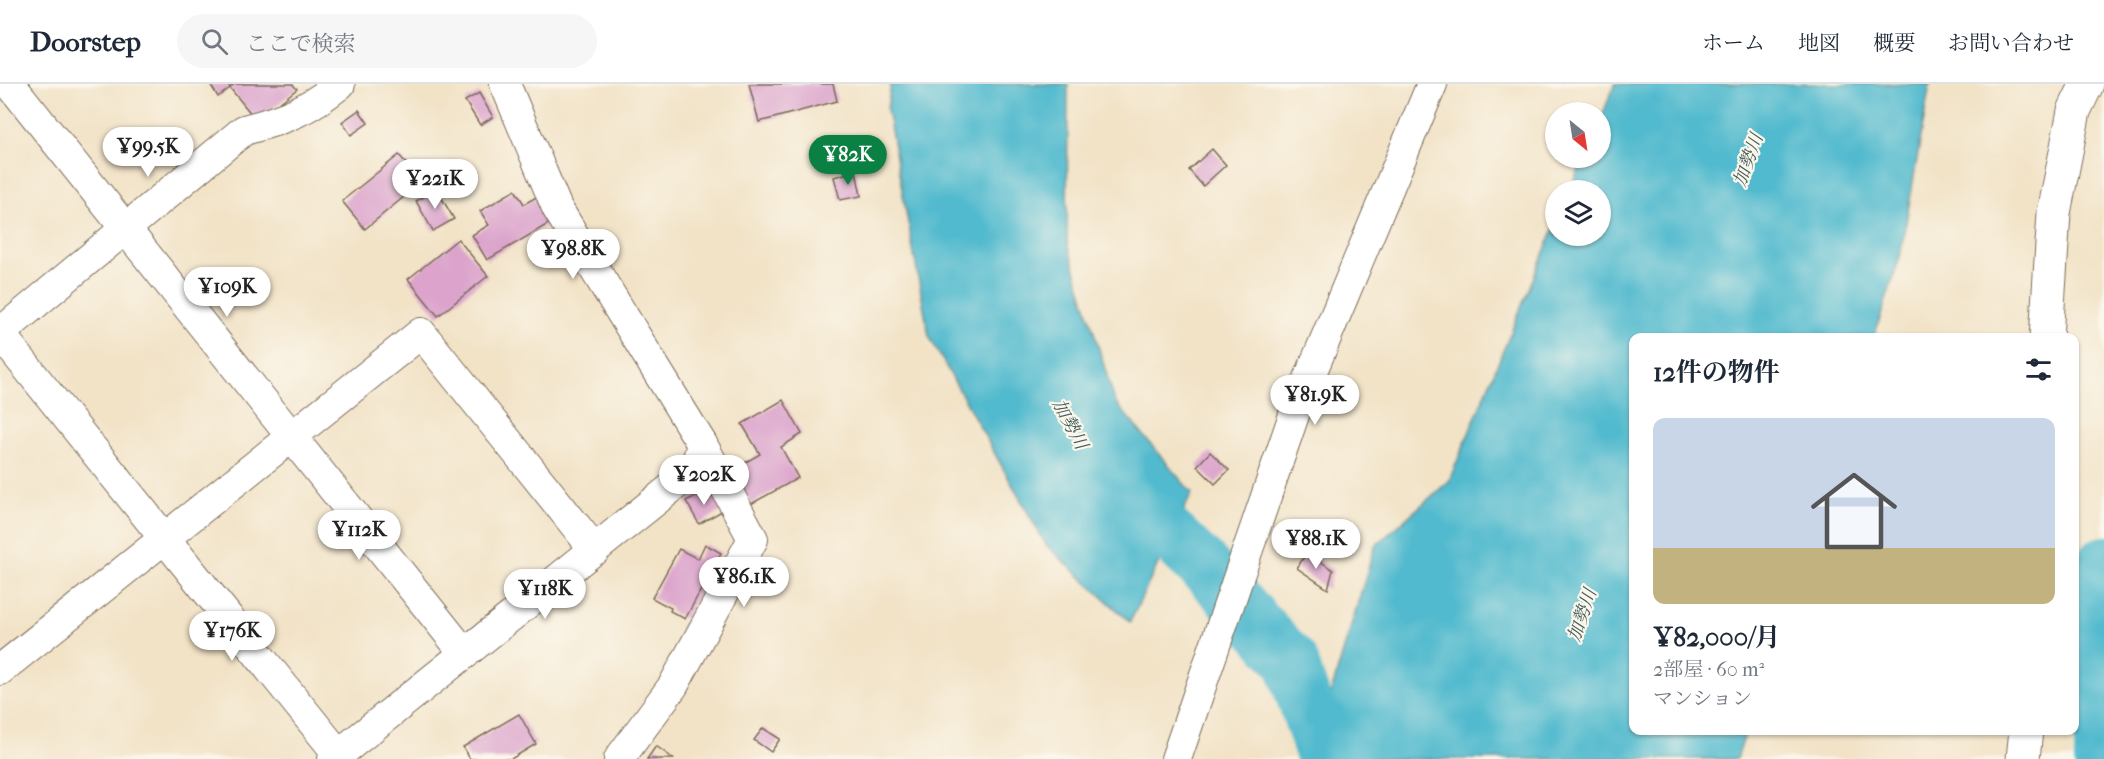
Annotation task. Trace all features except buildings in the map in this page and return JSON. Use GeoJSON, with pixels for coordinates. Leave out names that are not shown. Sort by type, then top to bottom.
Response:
{"type":"FeatureCollection","features":[{"type":"Feature","properties":{"kind":"street"},"geometry":{"type":"LineString","coordinates":[[9,84],[465,654]]}},
{"type":"Feature","properties":{"kind":"street"},"geometry":{"type":"LineString","coordinates":[[340,84],[320,101],[283,120],[244,130],[0,333],[336,757],[695,469],[702,444]]}},
{"type":"Feature","properties":{"kind":"street"},"geometry":{"type":"LineString","coordinates":[[505,84],[557,208],[702,444],[753,539],[673,686],[619,759]]}},
{"type":"Feature","properties":{"kind":"street"},"geometry":{"type":"LineString","coordinates":[[1176,759],[1295,412],[1432,84]]}},
{"type":"Feature","properties":{"kind":"street"},"geometry":{"type":"LineString","coordinates":[[2046,333],[2054,213],[2074,111],[2087,84]]}},
{"type":"Feature","properties":{"kind":"street"},"geometry":{"type":"LineString","coordinates":[[0,670],[421,333],[595,550]]}},
{"type":"Feature","properties":{"kind":"street"},"geometry":{"type":"LineString","coordinates":[[2023,759],[2025,735]]}},
{"type":"Feature","properties":{"kind":"water"},"geometry":{"type":"Polygon","coordinates":[[[891,84],[1068,84],[1067,243],[1115,402],[1192,493],[1130,622],[1046,545],[929,336],[887,109],[891,84]]]}},
{"type":"Feature","properties":{"kind":"water"},"geometry":{"type":"Polygon","coordinates":[[[1615,84],[1930,84],[1900,257],[1875,333],[1629,333],[1629,735],[1745,735],[1737,759],[1311,759],[1375,546],[1449,481],[1547,246],[1611,246],[1611,180],[1574,180],[1580,168],[1611,168],[1611,102],[1608,102],[1615,84]]]}},
{"type":"Feature","properties":{"kind":"waterway","name":"加勢川"},"geometry":{"type":"LineString","coordinates":[[1117,485],[1203,566],[1291,661],[1324,759]]}},
{"type":"Feature","properties":{"kind":"waterway"},"geometry":{"type":"LineString","coordinates":[[2101,759],[2104,563]]}}]}
